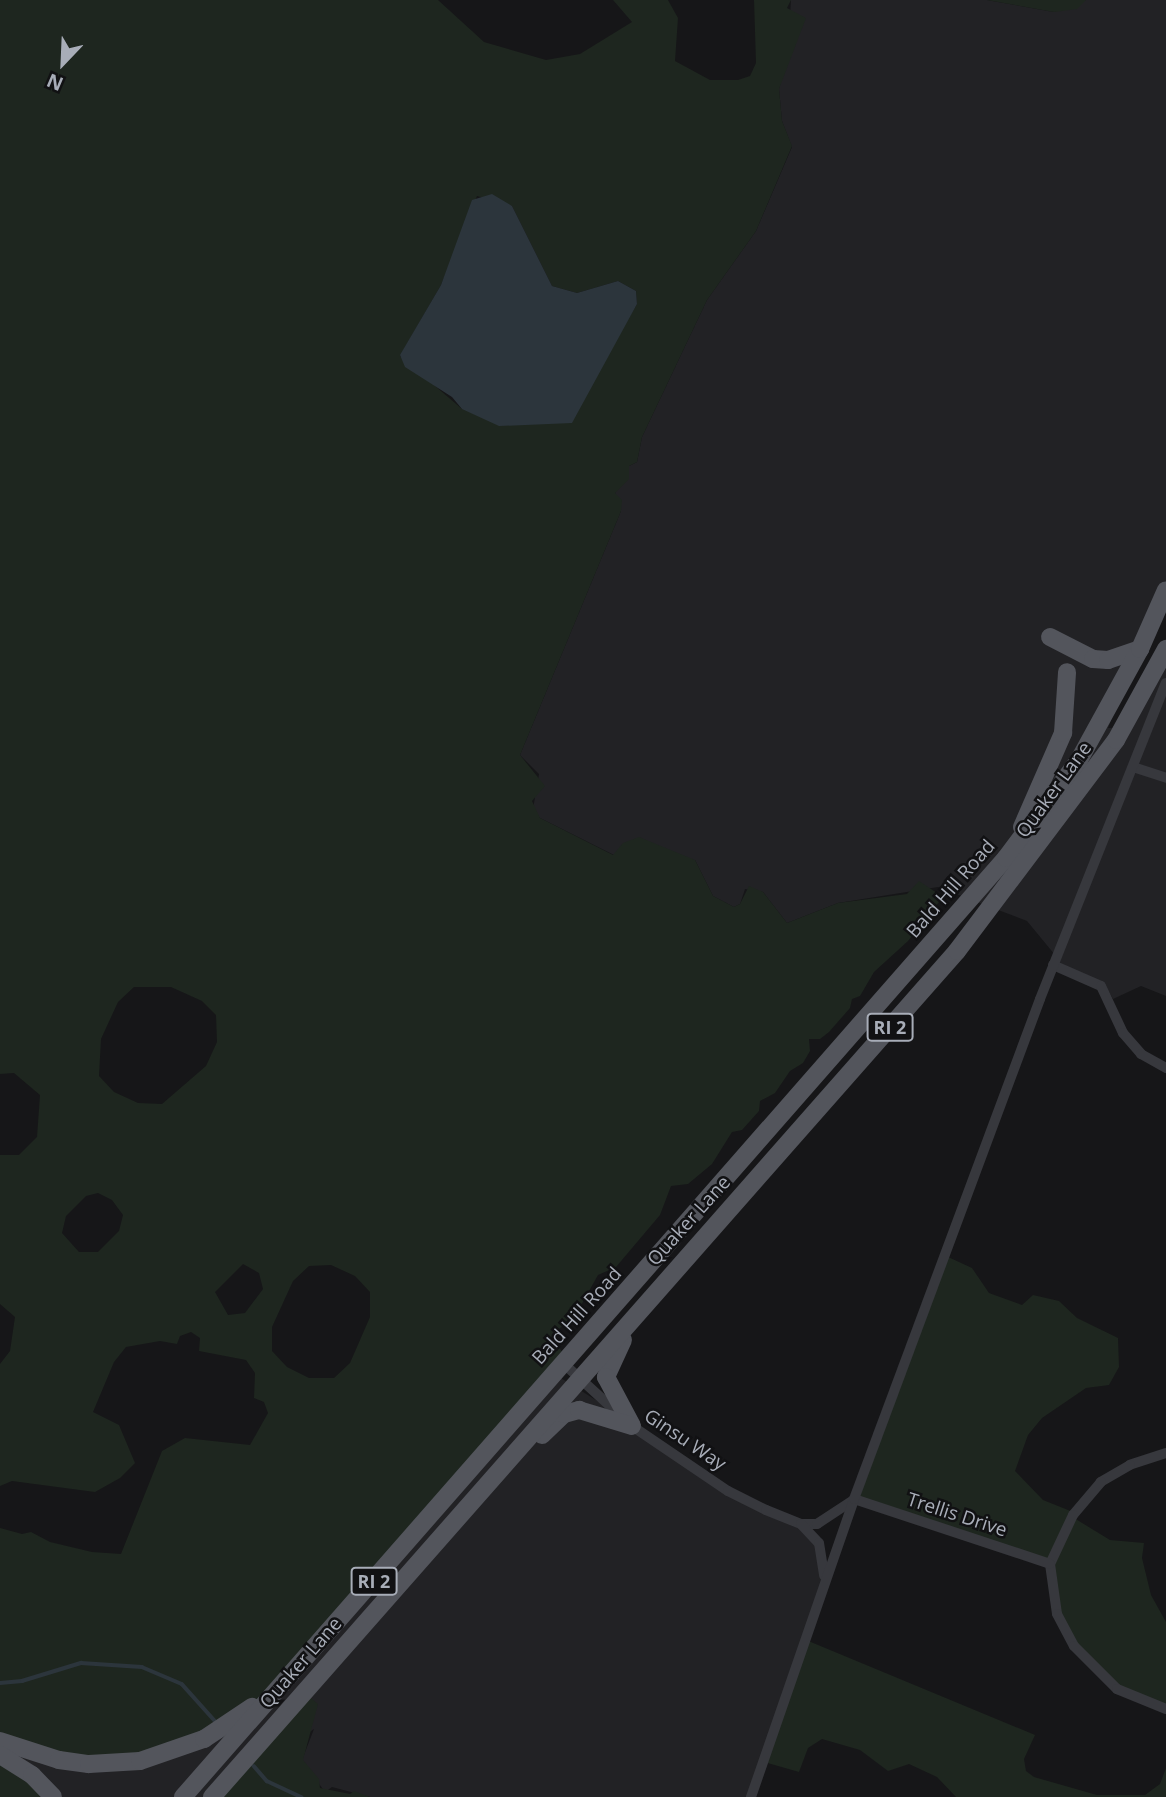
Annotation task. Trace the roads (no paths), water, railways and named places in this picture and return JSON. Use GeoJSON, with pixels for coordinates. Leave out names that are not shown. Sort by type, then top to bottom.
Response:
{"type":"FeatureCollection","features":[{"type":"Feature","properties":{"kind":"main road","name":"Quaker Lane"},"geometry":{"type":"LineString","coordinates":[[1099,725],[1140,649],[1166,590]]}},
{"type":"Feature","properties":{"kind":"main road"},"geometry":{"type":"LineString","coordinates":[[1050,638],[1093,659],[1108,660],[1140,649]]}},
{"type":"Feature","properties":{"kind":"main road","name":"Quaker Lane"},"geometry":{"type":"LineString","coordinates":[[212,1797],[578,1378],[957,951],[1116,740],[1166,649]]}},
{"type":"Feature","properties":{"kind":"main road"},"geometry":{"type":"LineString","coordinates":[[1006,858],[1063,733],[1067,672]]}},
{"type":"Feature","properties":{"kind":"main road","name":"Bald Hill Road"},"geometry":{"type":"LineString","coordinates":[[183,1797],[1006,858],[1049,803],[1099,725]]}},
{"type":"Feature","properties":{"kind":"main road"},"geometry":{"type":"LineString","coordinates":[[632,1426],[606,1377],[611,1360],[655,1292]]}},
{"type":"Feature","properties":{"kind":"main road"},"geometry":{"type":"LineString","coordinates":[[461,1512],[564,1414],[595,1412],[632,1426]]}},
{"type":"Feature","properties":{"kind":"main road"},"geometry":{"type":"LineString","coordinates":[[0,1741],[59,1760],[117,1763],[184,1748],[221,1730],[295,1670]]}},
{"type":"Feature","properties":{"kind":"main road"},"geometry":{"type":"LineString","coordinates":[[0,1755],[32,1775],[53,1797]]}},
{"type":"Feature","properties":{"kind":"street"},"geometry":{"type":"LineString","coordinates":[[751,1797],[854,1499],[1053,965],[1166,683]]}},
{"type":"Feature","properties":{"kind":"street"},"geometry":{"type":"LineString","coordinates":[[1133,767],[1166,778]]}},
{"type":"Feature","properties":{"kind":"street"},"geometry":{"type":"LineString","coordinates":[[1053,965],[1101,986],[1123,1033],[1142,1054],[1166,1068]]}},
{"type":"Feature","properties":{"kind":"street","name":"Ginsu Way"},"geometry":{"type":"LineString","coordinates":[[563,1363],[632,1426],[728,1491],[801,1524],[823,1552],[823,1591]]}},
{"type":"Feature","properties":{"kind":"street"},"geometry":{"type":"LineString","coordinates":[[1166,1453],[1116,1471],[1094,1489],[1073,1516],[1050,1564],[1057,1614],[1074,1646],[1117,1689],[1166,1709]]}},
{"type":"Feature","properties":{"kind":"street"},"geometry":{"type":"LineString","coordinates":[[801,1524],[826,1521],[854,1499]]}},
{"type":"Feature","properties":{"kind":"street","name":"Trellis Drive"},"geometry":{"type":"LineString","coordinates":[[854,1499],[1050,1564]]}},
{"type":"Feature","properties":{"kind":"waterway"},"geometry":{"type":"LineString","coordinates":[[0,1683],[22,1681],[81,1663],[142,1667],[182,1684],[217,1723]]}},
{"type":"Feature","properties":{"kind":"waterway"},"geometry":{"type":"LineString","coordinates":[[254,1766],[267,1781],[301,1797]]}}]}
